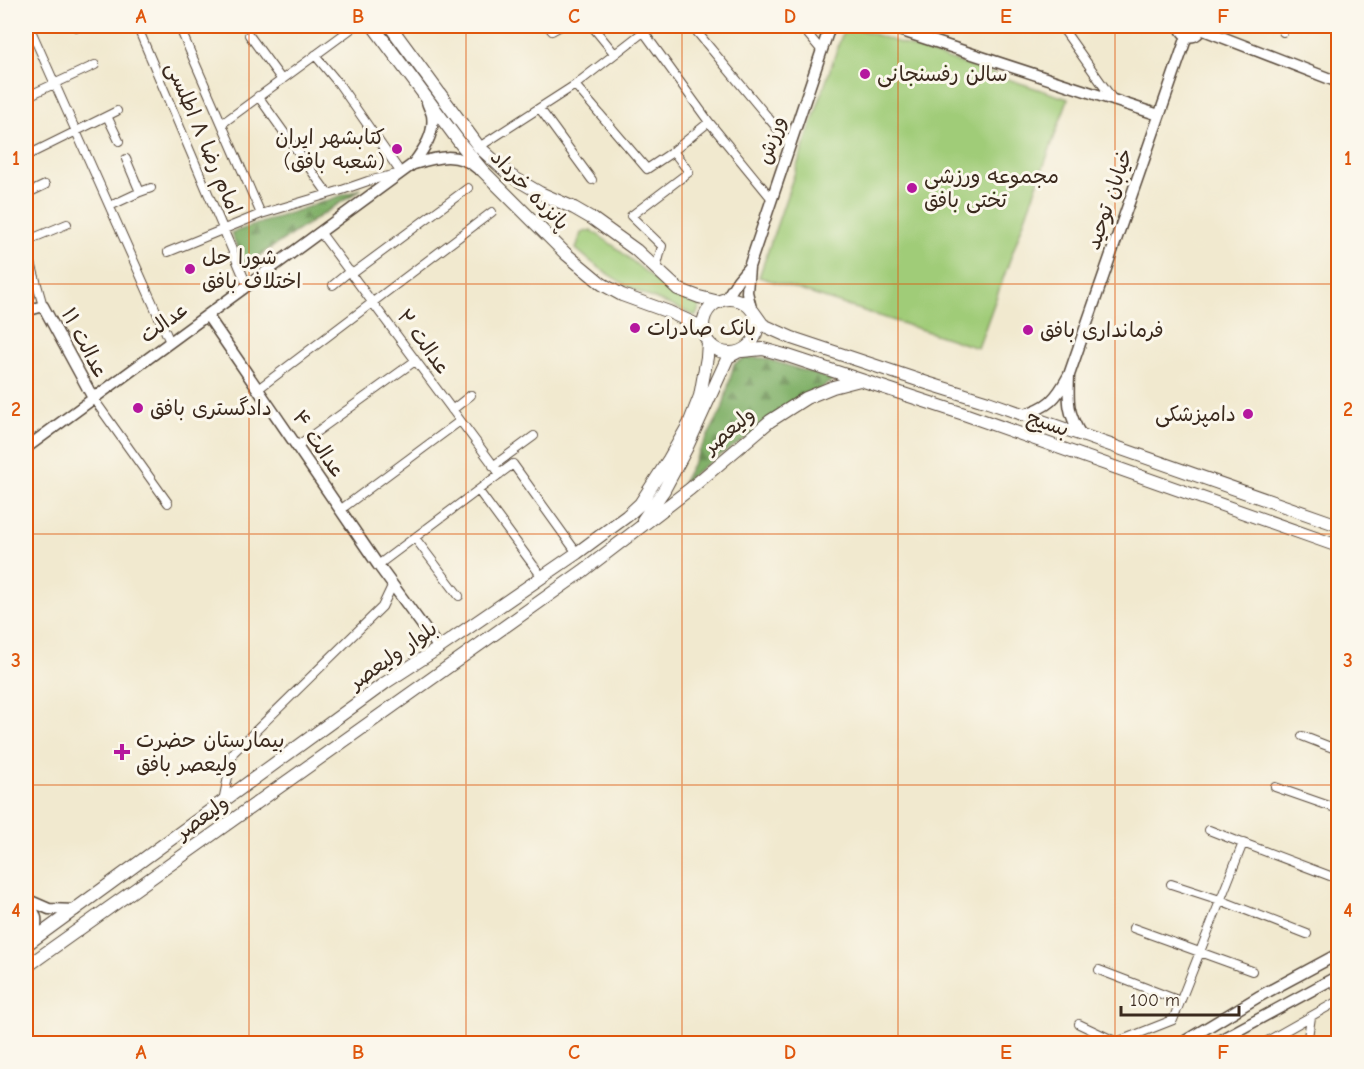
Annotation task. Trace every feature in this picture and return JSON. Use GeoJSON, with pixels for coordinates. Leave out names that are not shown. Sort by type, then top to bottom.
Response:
{"type":"FeatureCollection","features":[{"type":"Feature","properties":{"kind":"main road","name":"پانزده خرداد"},"geometry":{"type":"LineString","coordinates":[[373,26],[460,143],[494,182],[566,254],[602,284],[622,295],[704,328]]}},
{"type":"Feature","properties":{"kind":"main road","name":"پانزده خرداد"},"geometry":{"type":"LineString","coordinates":[[390,26],[479,147],[511,176],[593,219],[636,250],[678,289],[699,297],[722,301]]}},
{"type":"Feature","properties":{"kind":"main road"},"geometry":{"type":"LineString","coordinates":[[722,301],[739,301],[752,310],[757,322],[756,334],[751,344],[739,352],[720,351],[708,342],[704,320],[712,306],[722,301]]}},
{"type":"Feature","properties":{"kind":"main road","name":"بسیج"},"geometry":{"type":"LineString","coordinates":[[752,310],[763,325],[775,331],[1338,525]]}},
{"type":"Feature","properties":{"kind":"main road","name":"بلوار ولیعصر"},"geometry":{"type":"LineString","coordinates":[[30,942],[385,683],[577,553],[627,516],[640,504],[689,424],[700,396],[708,342]]}},
{"type":"Feature","properties":{"kind":"main road","name":"بسیج"},"geometry":{"type":"LineString","coordinates":[[739,352],[763,349],[860,380],[964,414],[1338,546]]}},
{"type":"Feature","properties":{"kind":"main road","name":"ولیعصر"},"geometry":{"type":"LineString","coordinates":[[635,531],[664,490],[686,449],[728,357],[739,352]]}},
{"type":"Feature","properties":{"kind":"main road","name":"ولیعصر"},"geometry":{"type":"LineString","coordinates":[[26,967],[583,571],[690,489],[771,421],[806,398],[833,387],[860,380]]}},
{"type":"Feature","properties":{"kind":"main road"},"geometry":{"type":"LineString","coordinates":[[920,400],[927,397],[927,384]]}},
{"type":"Feature","properties":{"kind":"main road"},"geometry":{"type":"LineString","coordinates":[[964,414],[963,401],[970,397]]}},
{"type":"Feature","properties":{"kind":"street"},"geometry":{"type":"LineString","coordinates":[[28,26],[170,342]]}},
{"type":"Feature","properties":{"kind":"street","name":"امام رضا ۸ اطلسی"},"geometry":{"type":"LineString","coordinates":[[137,26],[247,285]]}},
{"type":"Feature","properties":{"kind":"street"},"geometry":{"type":"LineString","coordinates":[[179,26],[261,214]]}},
{"type":"Feature","properties":{"kind":"street"},"geometry":{"type":"LineString","coordinates":[[223,123],[355,26]]}},
{"type":"Feature","properties":{"kind":"street"},"geometry":{"type":"LineString","coordinates":[[548,26],[552,31],[561,26]]}},
{"type":"Feature","properties":{"kind":"street"},"geometry":{"type":"LineString","coordinates":[[592,26],[614,53]]}},
{"type":"Feature","properties":{"kind":"street"},"geometry":{"type":"LineString","coordinates":[[692,26],[790,144]]}},
{"type":"Feature","properties":{"kind":"street"},"geometry":{"type":"LineString","coordinates":[[801,26],[822,51]]}},
{"type":"Feature","properties":{"kind":"street","name":"ورزش"},"geometry":{"type":"LineString","coordinates":[[752,310],[747,292],[749,267],[830,26]]}},
{"type":"Feature","properties":{"kind":"street"},"geometry":{"type":"LineString","coordinates":[[889,26],[1159,115]]}},
{"type":"Feature","properties":{"kind":"street"},"geometry":{"type":"LineString","coordinates":[[921,37],[926,26]]}},
{"type":"Feature","properties":{"kind":"street"},"geometry":{"type":"LineString","coordinates":[[1061,26],[1114,101]]}},
{"type":"Feature","properties":{"kind":"street"},"geometry":{"type":"LineString","coordinates":[[1180,26],[1181,31],[1187,36],[1198,34],[1202,27],[1338,82]]}},
{"type":"Feature","properties":{"kind":"street"},"geometry":{"type":"LineString","coordinates":[[1337,26],[1338,37]]}},
{"type":"Feature","properties":{"kind":"street"},"geometry":{"type":"LineString","coordinates":[[479,147],[575,85],[647,28],[709,123],[772,199]]}},
{"type":"Feature","properties":{"kind":"street"},"geometry":{"type":"LineString","coordinates":[[249,35],[282,80]]}},
{"type":"Feature","properties":{"kind":"street","name":"خیابان توحید"},"geometry":{"type":"LineString","coordinates":[[1069,375],[1187,36]]}},
{"type":"Feature","properties":{"kind":"street"},"geometry":{"type":"LineString","coordinates":[[168,252],[261,214],[401,172],[339,84],[315,56]]}},
{"type":"Feature","properties":{"kind":"street"},"geometry":{"type":"LineString","coordinates":[[28,96],[95,65]]}},
{"type":"Feature","properties":{"kind":"street"},"geometry":{"type":"LineString","coordinates":[[575,85],[647,169],[709,123]]}},
{"type":"Feature","properties":{"kind":"street","name":"عدالت"},"geometry":{"type":"LineString","coordinates":[[413,164],[431,135],[432,115],[424,93]]}},
{"type":"Feature","properties":{"kind":"street"},"geometry":{"type":"LineString","coordinates":[[258,96],[328,194]]}},
{"type":"Feature","properties":{"kind":"street"},"geometry":{"type":"LineString","coordinates":[[540,109],[592,180]]}},
{"type":"Feature","properties":{"kind":"street"},"geometry":{"type":"LineString","coordinates":[[26,156],[117,111]]}},
{"type":"Feature","properties":{"kind":"street"},"geometry":{"type":"LineString","coordinates":[[107,116],[119,141]]}},
{"type":"Feature","properties":{"kind":"street"},"geometry":{"type":"LineString","coordinates":[[656,269],[662,246],[632,216],[689,172],[673,151]]}},
{"type":"Feature","properties":{"kind":"street","name":"عدالت"},"geometry":{"type":"LineString","coordinates":[[26,448],[413,164],[436,157],[453,157],[470,162],[494,182]]}},
{"type":"Feature","properties":{"kind":"street"},"geometry":{"type":"LineString","coordinates":[[126,159],[140,192]]}},
{"type":"Feature","properties":{"kind":"street"},"geometry":{"type":"LineString","coordinates":[[26,194],[45,185]]}},
{"type":"Feature","properties":{"kind":"street"},"geometry":{"type":"LineString","coordinates":[[110,206],[151,188]]}},
{"type":"Feature","properties":{"kind":"street"},"geometry":{"type":"LineString","coordinates":[[333,285],[468,188]]}},
{"type":"Feature","properties":{"kind":"street"},"geometry":{"type":"LineString","coordinates":[[258,389],[492,212]]}},
{"type":"Feature","properties":{"kind":"street"},"geometry":{"type":"LineString","coordinates":[[26,311],[43,306],[26,246],[67,224]]}},
{"type":"Feature","properties":{"kind":"street","name":"عدالت ۲"},"geometry":{"type":"LineString","coordinates":[[321,232],[500,474]]}},
{"type":"Feature","properties":{"kind":"street","name":"ورزش"},"geometry":{"type":"LineString","coordinates":[[722,301],[749,267]]}},
{"type":"Feature","properties":{"kind":"street","name":"عدالت ۱۱"},"geometry":{"type":"LineString","coordinates":[[43,306],[93,398]]}},
{"type":"Feature","properties":{"kind":"street","name":"عدالت ۴"},"geometry":{"type":"LineString","coordinates":[[207,315],[392,586],[439,648]]}},
{"type":"Feature","properties":{"kind":"street"},"geometry":{"type":"LineString","coordinates":[[297,446],[415,361]]}},
{"type":"Feature","properties":{"kind":"street"},"geometry":{"type":"LineString","coordinates":[[1022,415],[1040,410],[1052,400],[1069,375]]}},
{"type":"Feature","properties":{"kind":"street"},"geometry":{"type":"LineString","coordinates":[[1069,375],[1068,407],[1081,435]]}},
{"type":"Feature","properties":{"kind":"street"},"geometry":{"type":"LineString","coordinates":[[452,410],[471,395]]}},
{"type":"Feature","properties":{"kind":"street"},"geometry":{"type":"LineString","coordinates":[[93,398],[168,503]]}},
{"type":"Feature","properties":{"kind":"street"},"geometry":{"type":"LineString","coordinates":[[340,510],[460,421]]}},
{"type":"Feature","properties":{"kind":"street"},"geometry":{"type":"LineString","coordinates":[[494,466],[534,436]]}},
{"type":"Feature","properties":{"kind":"street"},"geometry":{"type":"LineString","coordinates":[[378,565],[513,464],[577,553]]}},
{"type":"Feature","properties":{"kind":"street"},"geometry":{"type":"LineString","coordinates":[[478,490],[542,576]]}},
{"type":"Feature","properties":{"kind":"street"},"geometry":{"type":"LineString","coordinates":[[415,537],[459,596]]}},
{"type":"Feature","properties":{"kind":"street"},"geometry":{"type":"LineString","coordinates":[[223,801],[233,753],[382,607],[392,586]]}},
{"type":"Feature","properties":{"kind":"street"},"geometry":{"type":"LineString","coordinates":[[1302,736],[1338,750]]}},
{"type":"Feature","properties":{"kind":"street"},"geometry":{"type":"LineString","coordinates":[[1275,787],[1338,809]]}},
{"type":"Feature","properties":{"kind":"street"},"geometry":{"type":"LineString","coordinates":[[1209,830],[1338,879]]}},
{"type":"Feature","properties":{"kind":"street"},"geometry":{"type":"LineString","coordinates":[[1079,1024],[1117,1042],[1173,1020],[1243,843]]}},
{"type":"Feature","properties":{"kind":"street"},"geometry":{"type":"LineString","coordinates":[[1171,884],[1220,900],[1307,934]]}},
{"type":"Feature","properties":{"kind":"street"},"geometry":{"type":"LineString","coordinates":[[26,899],[49,909],[75,910]]}},
{"type":"Feature","properties":{"kind":"street"},"geometry":{"type":"LineString","coordinates":[[26,899],[36,914],[36,924],[30,942]]}},
{"type":"Feature","properties":{"kind":"street"},"geometry":{"type":"LineString","coordinates":[[1133,928],[1252,971]]}},
{"type":"Feature","properties":{"kind":"street"},"geometry":{"type":"LineString","coordinates":[[1180,1044],[1258,997],[1338,954]]}},
{"type":"Feature","properties":{"kind":"street"},"geometry":{"type":"LineString","coordinates":[[1099,970],[1180,1001]]}},
{"type":"Feature","properties":{"kind":"street"},"geometry":{"type":"LineString","coordinates":[[1214,1044],[1336,982]]}},
{"type":"Feature","properties":{"kind":"street"},"geometry":{"type":"LineString","coordinates":[[1256,1021],[1258,997]]}},
{"type":"Feature","properties":{"kind":"street"},"geometry":{"type":"LineString","coordinates":[[1262,1044],[1338,1001]]}},
{"type":"Feature","properties":{"kind":"street"},"geometry":{"type":"LineString","coordinates":[[1307,1044],[1311,1017]]}},
{"type":"Feature","properties":{"kind":"green space","name":"مجموعه ورزشی تختی بافق"},"geometry":{"type":"Polygon","coordinates":[[[845,26],[1068,99],[978,348],[759,277],[845,26]]]}},
{"type":"Feature","properties":{"kind":"green space"},"geometry":{"type":"Polygon","coordinates":[[[361,189],[245,265],[231,233],[361,189]]]}},
{"type":"Feature","properties":{"kind":"green space"},"geometry":{"type":"Polygon","coordinates":[[[591,230],[676,297],[700,305],[696,316],[630,288],[576,249],[581,233],[591,230]]]}},
{"type":"Feature","properties":{"kind":"green space"},"geometry":{"type":"Polygon","coordinates":[[[745,358],[764,358],[833,380],[682,483],[722,410],[734,364],[745,358]]]}},
{"type":"Feature","properties":{"kind":"place","name":"سالن رفسنجانی"},"geometry":{"type":"Point","coordinates":[865,74]}},
{"type":"Feature","properties":{"kind":"place","name":"کتابشهر ایران (شعبه بافق)"},"geometry":{"type":"Point","coordinates":[397,149]}},
{"type":"Feature","properties":{"kind":"place","name":"مجموعه ورزشی تختی بافق"},"geometry":{"type":"Point","coordinates":[912,188]}},
{"type":"Feature","properties":{"kind":"place","name":"شورا حل اختلاف بافق"},"geometry":{"type":"Point","coordinates":[190,269]}},
{"type":"Feature","properties":{"kind":"place","name":"بانک صادرات"},"geometry":{"type":"Point","coordinates":[635,328]}},
{"type":"Feature","properties":{"kind":"place","name":"فرمانداری بافق"},"geometry":{"type":"Point","coordinates":[1028,330]}},
{"type":"Feature","properties":{"kind":"place","name":"دادگستری بافق"},"geometry":{"type":"Point","coordinates":[138,408]}},
{"type":"Feature","properties":{"kind":"place","name":"دامپزشکی"},"geometry":{"type":"Point","coordinates":[1248,414]}},
{"type":"Feature","properties":{"kind":"place","name":"بیمارستان حضرت ولیعصر بافق"},"geometry":{"type":"Point","coordinates":[122,752]}}]}
